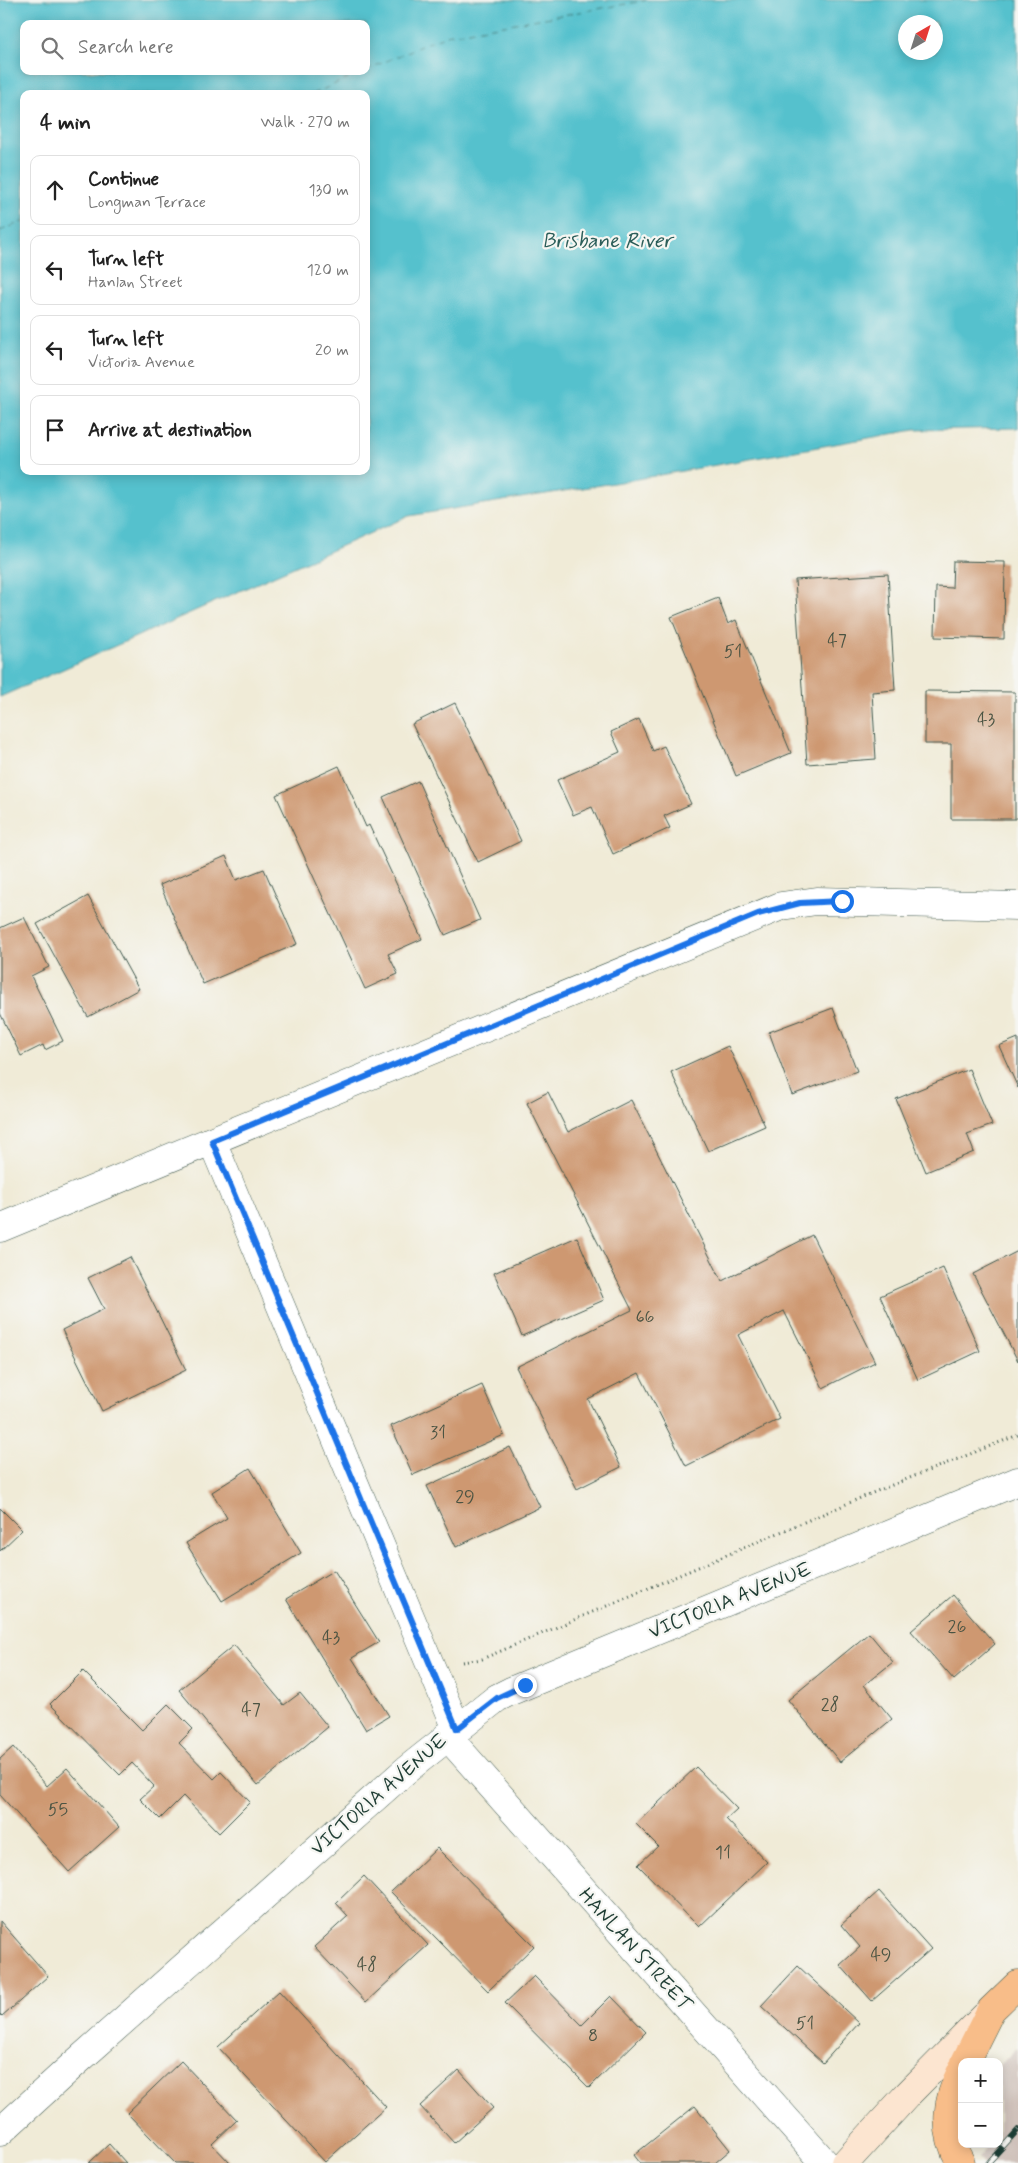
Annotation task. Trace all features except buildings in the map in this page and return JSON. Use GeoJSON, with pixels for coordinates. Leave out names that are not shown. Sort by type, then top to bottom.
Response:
{"type":"FeatureCollection","features":[{"type":"Feature","properties":{"kind":"main road"},"geometry":{"type":"LineString","coordinates":[[845,2163],[908,2094],[1018,1984]]}},
{"type":"Feature","properties":{"kind":"main road"},"geometry":{"type":"LineString","coordinates":[[967,2058],[991,2010]]}},
{"type":"Feature","properties":{"kind":"main road"},"geometry":{"type":"LineString","coordinates":[[958,2079],[950,2098],[947,2119],[952,2146],[961,2163]]}},
{"type":"Feature","properties":{"kind":"street"},"geometry":{"type":"LineString","coordinates":[[0,1228],[781,906],[817,900],[1018,906]]}},
{"type":"Feature","properties":{"kind":"street","name":"HANLAN STREET"},"geometry":{"type":"LineString","coordinates":[[212,1141],[452,1733],[825,2163]]}},
{"type":"Feature","properties":{"kind":"street","name":"VICTORIA AVENUE"},"geometry":{"type":"LineString","coordinates":[[0,2132],[404,1771],[497,1698],[1018,1481]]}},
{"type":"Feature","properties":{"kind":"path"},"geometry":{"type":"LineString","coordinates":[[460,1670],[463,1660],[474,1661],[482,1659],[878,1491],[1018,1435]]}},
{"type":"Feature","properties":{"kind":"shaded area"},"geometry":{"type":"Polygon","coordinates":[[[1018,2047],[1018,2163],[983,2163],[978,2158],[987,2148],[1003,2148],[1003,2061],[1018,2047]]]}},
{"type":"Feature","properties":{"kind":"water","name":"Brisbane River"},"geometry":{"type":"Polygon","coordinates":[[[0,0],[1018,0],[1018,428],[914,430],[620,482],[409,516],[0,697],[0,0]]]}},
{"type":"Feature","properties":{"kind":"ferry route"},"geometry":{"type":"LineString","coordinates":[[370,68],[446,35],[649,0]]}},
{"type":"Feature","properties":{"kind":"ferry route"},"geometry":{"type":"LineString","coordinates":[[322,90],[355,75]]}},
{"type":"Feature","properties":{"kind":"ferry route"},"geometry":{"type":"LineString","coordinates":[[0,231],[20,223]]}},
{"type":"Feature","properties":{"kind":"railway"},"geometry":{"type":"LineString","coordinates":[[988,2163],[1018,2130]]}},
{"type":"Feature","properties":{"kind":"route"},"geometry":{"type":"LineString","coordinates":[[525,1685],[497,1698],[457,1729],[212,1141],[758,914],[781,906],[817,900],[842,901]]}}]}
